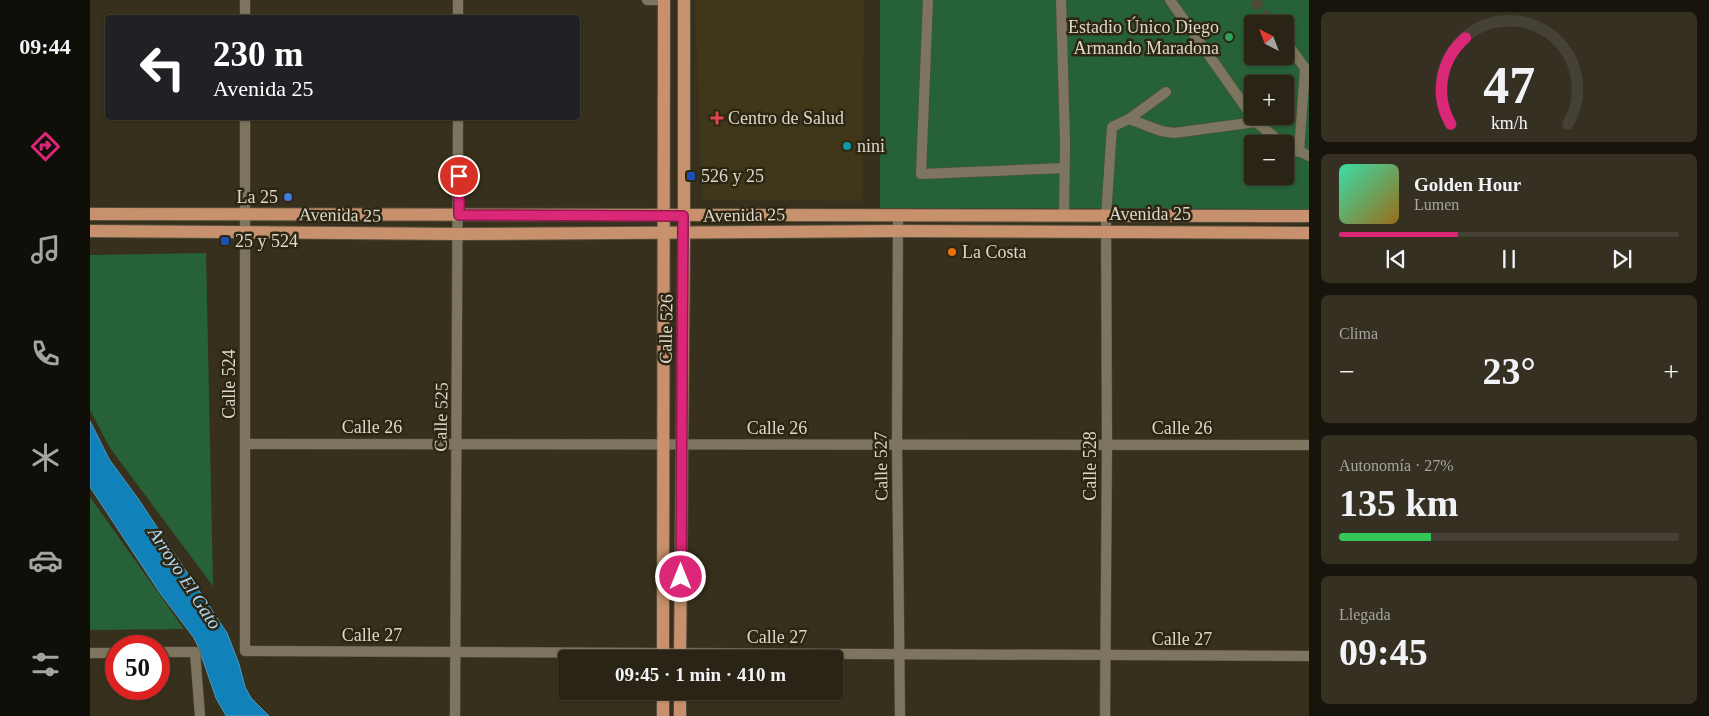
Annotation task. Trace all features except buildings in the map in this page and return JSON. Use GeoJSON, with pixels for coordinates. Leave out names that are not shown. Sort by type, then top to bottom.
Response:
{"type":"FeatureCollection","features":[{"type":"Feature","properties":{"kind":"main road","name":"Calle 526"},"geometry":{"type":"LineString","coordinates":[[663,650],[665,0]]}},
{"type":"Feature","properties":{"kind":"main road","name":"Calle 526"},"geometry":{"type":"LineString","coordinates":[[680,650],[684,0]]}},
{"type":"Feature","properties":{"kind":"main road","name":"Avenida 25"},"geometry":{"type":"LineString","coordinates":[[90,214],[1309,216]]}},
{"type":"Feature","properties":{"kind":"main road","name":"Avenida 25"},"geometry":{"type":"LineString","coordinates":[[90,231],[459,234],[897,231],[1309,232]]}},
{"type":"Feature","properties":{"kind":"main road"},"geometry":{"type":"LineString","coordinates":[[663,700],[663,716]]}},
{"type":"Feature","properties":{"kind":"main road"},"geometry":{"type":"LineString","coordinates":[[680,700],[680,716]]}},
{"type":"Feature","properties":{"kind":"street"},"geometry":{"type":"LineString","coordinates":[[245,0],[245,15]]}},
{"type":"Feature","properties":{"kind":"street"},"geometry":{"type":"LineString","coordinates":[[458,0],[458,15]]}},
{"type":"Feature","properties":{"kind":"street"},"geometry":{"type":"LineString","coordinates":[[647,0],[665,0]]}},
{"type":"Feature","properties":{"kind":"street"},"geometry":{"type":"LineString","coordinates":[[928,0],[921,174],[1065,168]]}},
{"type":"Feature","properties":{"kind":"street"},"geometry":{"type":"LineString","coordinates":[[1061,0],[1066,142],[1064,216]]}},
{"type":"Feature","properties":{"kind":"street"},"geometry":{"type":"LineString","coordinates":[[1170,0],[1244,105]]}},
{"type":"Feature","properties":{"kind":"street"},"geometry":{"type":"LineString","coordinates":[[1260,125],[1304,154],[1307,70],[1294,53]]}},
{"type":"Feature","properties":{"kind":"street"},"geometry":{"type":"LineString","coordinates":[[1129,119],[1166,92]]}},
{"type":"Feature","properties":{"kind":"street"},"geometry":{"type":"LineString","coordinates":[[1129,119],[1161,131],[1174,133],[1244,124]]}},
{"type":"Feature","properties":{"kind":"street","name":"Calle 528"},"geometry":{"type":"LineString","coordinates":[[1105,716],[1106,216],[1112,127],[1129,119]]}},
{"type":"Feature","properties":{"kind":"street","name":"Calle 524"},"geometry":{"type":"LineString","coordinates":[[245,120],[245,651]]}},
{"type":"Feature","properties":{"kind":"street","name":"Calle 525"},"geometry":{"type":"LineString","coordinates":[[455,716],[459,234],[458,120]]}},
{"type":"Feature","properties":{"kind":"street","name":"Calle 527"},"geometry":{"type":"LineString","coordinates":[[898,215],[897,444],[900,716]]}},
{"type":"Feature","properties":{"kind":"street","name":"Calle 26"},"geometry":{"type":"LineString","coordinates":[[245,444],[1309,445]]}},
{"type":"Feature","properties":{"kind":"street","name":"Calle 27"},"geometry":{"type":"LineString","coordinates":[[245,651],[558,654]]}},
{"type":"Feature","properties":{"kind":"street"},"geometry":{"type":"LineString","coordinates":[[170,652],[195,652],[200,716]]}},
{"type":"Feature","properties":{"kind":"street"},"geometry":{"type":"LineString","coordinates":[[90,653],[105,653]]}},
{"type":"Feature","properties":{"kind":"street","name":"Calle 27"},"geometry":{"type":"LineString","coordinates":[[843,655],[1309,656]]}},
{"type":"Feature","properties":{"kind":"shaded area"},"geometry":{"type":"Polygon","coordinates":[[[695,0],[864,0],[862,201],[702,200],[695,0]]]}},
{"type":"Feature","properties":{"kind":"green space"},"geometry":{"type":"Polygon","coordinates":[[[880,0],[1309,0],[1309,209],[880,208],[880,0]]]}},
{"type":"Feature","properties":{"kind":"green space"},"geometry":{"type":"Polygon","coordinates":[[[206,253],[213,586],[110,448],[90,410],[90,255],[206,253]]]}},
{"type":"Feature","properties":{"kind":"green space"},"geometry":{"type":"Polygon","coordinates":[[[90,497],[184,629],[90,630],[90,497]]]}},
{"type":"Feature","properties":{"kind":"water","name":"Arroyo El Gato"},"geometry":{"type":"Polygon","coordinates":[[[90,421],[109,459],[139,500],[227,633],[239,664],[245,687],[251,698],[269,716],[226,716],[216,698],[194,638],[160,593],[90,487],[90,421]]]}},
{"type":"Feature","properties":{"kind":"tunnel"},"geometry":{"type":"LineString","coordinates":[[1254,0],[1265,15]]}},
{"type":"Feature","properties":{"kind":"place","name":"Estadio Único Diego Armando Maradona"},"geometry":{"type":"Point","coordinates":[1229,37]}},
{"type":"Feature","properties":{"kind":"place","name":"Centro de Salud"},"geometry":{"type":"Point","coordinates":[717,118]}},
{"type":"Feature","properties":{"kind":"place","name":"nini"},"geometry":{"type":"Point","coordinates":[847,146]}},
{"type":"Feature","properties":{"kind":"place","name":"526 y 25"},"geometry":{"type":"Point","coordinates":[691,176]}},
{"type":"Feature","properties":{"kind":"place","name":"La 25"},"geometry":{"type":"Point","coordinates":[288,197]}},
{"type":"Feature","properties":{"kind":"place","name":"25 y 524"},"geometry":{"type":"Point","coordinates":[225,241]}},
{"type":"Feature","properties":{"kind":"place","name":"La Costa"},"geometry":{"type":"Point","coordinates":[952,252]}},
{"type":"Feature","properties":{"kind":"route"},"geometry":{"type":"LineString","coordinates":[[459,176],[459,215],[683,216],[681,577]]}}]}
